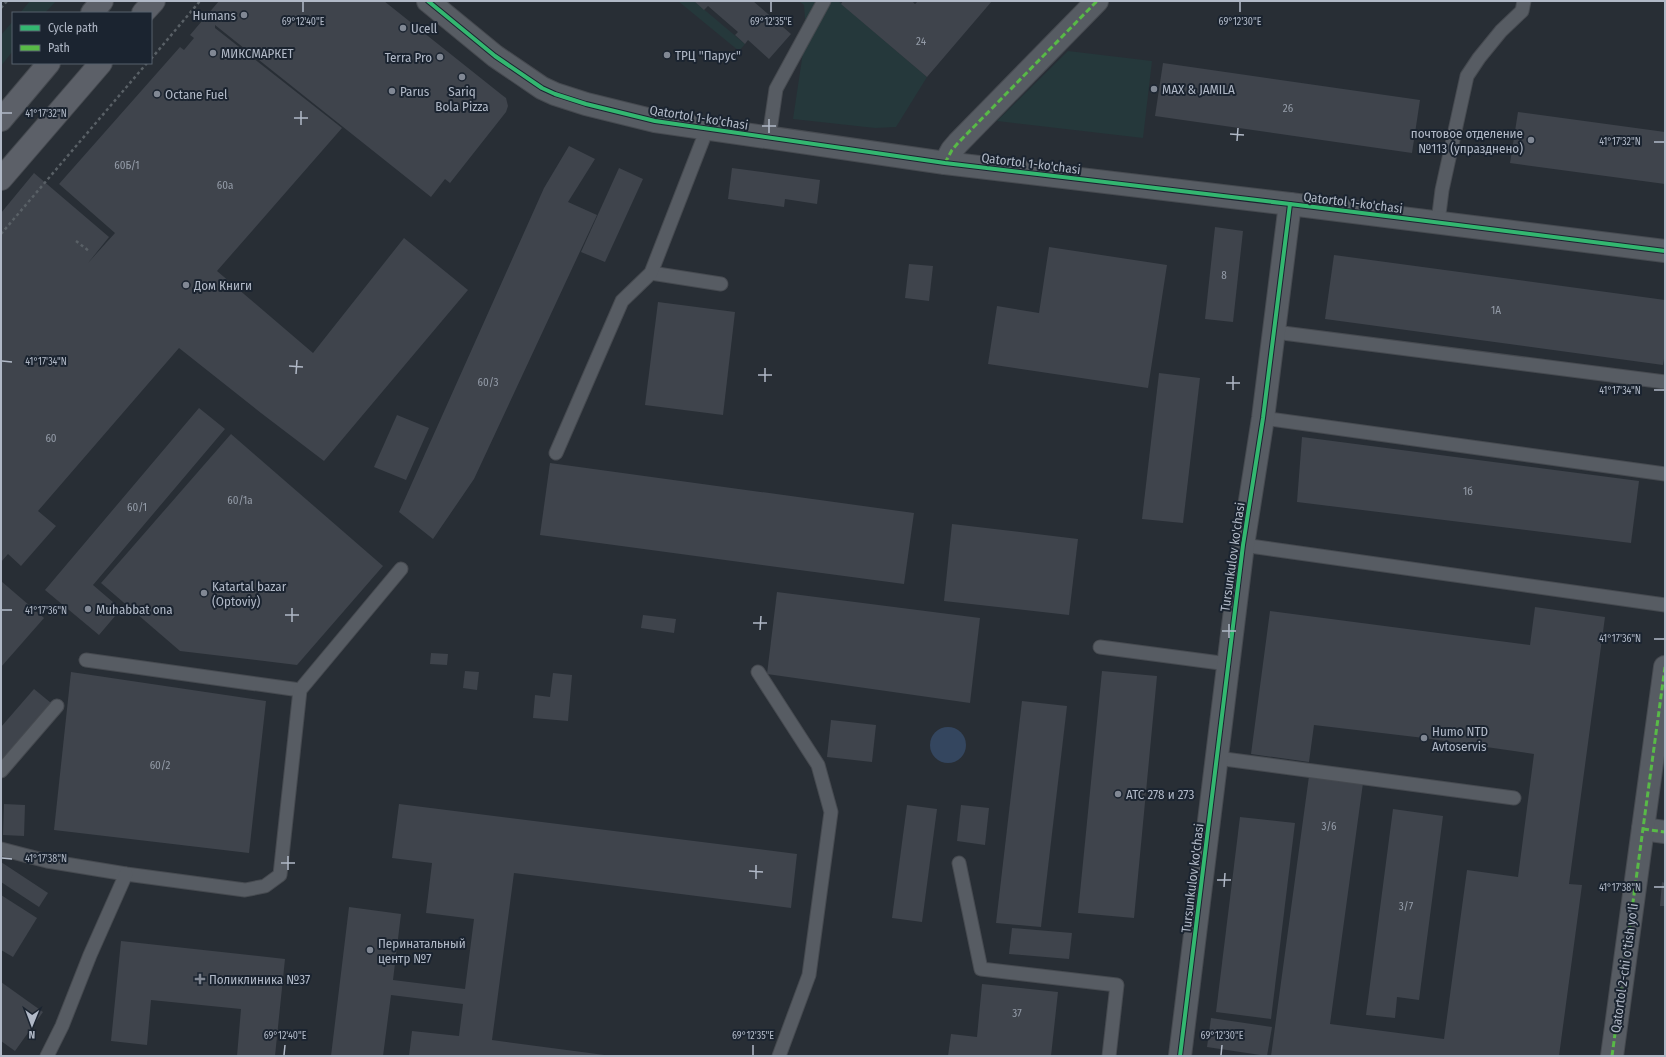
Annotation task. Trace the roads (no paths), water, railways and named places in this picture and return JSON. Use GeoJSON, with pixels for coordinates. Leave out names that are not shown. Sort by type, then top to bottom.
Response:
{"type":"FeatureCollection","features":[{"type":"Feature","properties":{"kind":"main road"},"geometry":{"type":"LineString","coordinates":[[93,12],[102,1]]}},
{"type":"Feature","properties":{"kind":"main road"},"geometry":{"type":"LineString","coordinates":[[145,12],[154,1]]}},
{"type":"Feature","properties":{"kind":"main road"},"geometry":{"type":"LineString","coordinates":[[1,120],[48,64]]}},
{"type":"Feature","properties":{"kind":"main road"},"geometry":{"type":"LineString","coordinates":[[3,171],[99,64]]}},
{"type":"Feature","properties":{"kind":"street","name":"Qatortol 1-ko'chasi"},"geometry":{"type":"LineString","coordinates":[[428,1],[501,60],[531,81],[555,94],[600,108],[655,121],[945,163],[1438,222],[1665,251]]}},
{"type":"Feature","properties":{"kind":"street"},"geometry":{"type":"LineString","coordinates":[[945,163],[952,150],[958,143],[1097,1]]}},
{"type":"Feature","properties":{"kind":"street","name":"Tursunkulov ko'chasi"},"geometry":{"type":"LineString","coordinates":[[1180,1056],[1243,545],[1275,332],[1290,204]]}},
{"type":"Feature","properties":{"kind":"street","name":"Qatortol 2-chi o'tish yo'li"},"geometry":{"type":"LineString","coordinates":[[1612,1056],[1665,667]]}},
{"type":"Feature","properties":{"kind":"street"},"geometry":{"type":"LineString","coordinates":[[1643,829],[1665,832]]}},
{"type":"Feature","properties":{"kind":"lane"},"geometry":{"type":"LineString","coordinates":[[769,137],[776,89],[824,1]]}},
{"type":"Feature","properties":{"kind":"lane"},"geometry":{"type":"LineString","coordinates":[[1438,222],[1442,190],[1467,76],[1479,58],[1502,31],[1522,11],[1524,1]]}},
{"type":"Feature","properties":{"kind":"lane"},"geometry":{"type":"LineString","coordinates":[[556,453],[622,301],[651,273],[707,129]]}},
{"type":"Feature","properties":{"kind":"lane"},"geometry":{"type":"LineString","coordinates":[[651,273],[721,284]]}},
{"type":"Feature","properties":{"kind":"lane"},"geometry":{"type":"LineString","coordinates":[[1275,332],[1665,382]]}},
{"type":"Feature","properties":{"kind":"lane"},"geometry":{"type":"LineString","coordinates":[[1263,418],[1665,474]]}},
{"type":"Feature","properties":{"kind":"lane"},"geometry":{"type":"LineString","coordinates":[[1243,545],[1665,605]]}},
{"type":"Feature","properties":{"kind":"lane"},"geometry":{"type":"LineString","coordinates":[[1,849],[47,861],[126,874],[245,890],[266,886],[280,875],[300,690],[401,569]]}},
{"type":"Feature","properties":{"kind":"lane"},"geometry":{"type":"LineString","coordinates":[[1100,647],[1228,664]]}},
{"type":"Feature","properties":{"kind":"lane"},"geometry":{"type":"LineString","coordinates":[[86,660],[300,690]]}},
{"type":"Feature","properties":{"kind":"lane"},"geometry":{"type":"LineString","coordinates":[[758,672],[818,765],[831,812],[809,975],[779,1056]]}},
{"type":"Feature","properties":{"kind":"lane"},"geometry":{"type":"LineString","coordinates":[[1,771],[57,706]]}},
{"type":"Feature","properties":{"kind":"lane"},"geometry":{"type":"LineString","coordinates":[[1217,758],[1514,798]]}},
{"type":"Feature","properties":{"kind":"lane"},"geometry":{"type":"LineString","coordinates":[[959,863],[981,968],[1118,985],[1109,1056]]}},
{"type":"Feature","properties":{"kind":"lane"},"geometry":{"type":"LineString","coordinates":[[47,1056],[62,1026],[90,955],[126,874]]}},
{"type":"Feature","properties":{"kind":"water"},"geometry":{"type":"Polygon","coordinates":[[[952,727],[961,732],[965,738],[965,752],[961,758],[952,763],[944,763],[935,758],[931,752],[930,741],[935,732],[941,728],[952,727]]]}},
{"type":"Feature","properties":{"kind":"place","name":"Humans"},"geometry":{"type":"Point","coordinates":[244,15]}},
{"type":"Feature","properties":{"kind":"place","name":"Ucell"},"geometry":{"type":"Point","coordinates":[403,28]}},
{"type":"Feature","properties":{"kind":"place","name":"МИКСМАРКЕТ"},"geometry":{"type":"Point","coordinates":[213,53]}},
{"type":"Feature","properties":{"kind":"place","name":"ТРЦ \"Парус\""},"geometry":{"type":"Point","coordinates":[667,55]}},
{"type":"Feature","properties":{"kind":"place","name":"Terra Pro"},"geometry":{"type":"Point","coordinates":[440,57]}},
{"type":"Feature","properties":{"kind":"place","name":"Sariq Bola Pizza"},"geometry":{"type":"Point","coordinates":[462,77]}},
{"type":"Feature","properties":{"kind":"place","name":"MAX & JAMILA"},"geometry":{"type":"Point","coordinates":[1154,89]}},
{"type":"Feature","properties":{"kind":"place","name":"Parus"},"geometry":{"type":"Point","coordinates":[392,91]}},
{"type":"Feature","properties":{"kind":"place","name":"Octane Fuel"},"geometry":{"type":"Point","coordinates":[157,94]}},
{"type":"Feature","properties":{"kind":"place","name":"почтовое отделение №113 (упразднено)"},"geometry":{"type":"Point","coordinates":[1531,140]}},
{"type":"Feature","properties":{"kind":"place","name":"Дом Книги"},"geometry":{"type":"Point","coordinates":[186,285]}},
{"type":"Feature","properties":{"kind":"place","name":"Katartal bazar (Optoviy)"},"geometry":{"type":"Point","coordinates":[204,593]}},
{"type":"Feature","properties":{"kind":"place","name":"Muhabbat ona"},"geometry":{"type":"Point","coordinates":[88,609]}},
{"type":"Feature","properties":{"kind":"place","name":"Humo NTD Avtoservis"},"geometry":{"type":"Point","coordinates":[1424,738]}},
{"type":"Feature","properties":{"kind":"place","name":"АТС 278 и 273"},"geometry":{"type":"Point","coordinates":[1118,794]}},
{"type":"Feature","properties":{"kind":"place","name":"Перинатальный центр №7"},"geometry":{"type":"Point","coordinates":[370,950]}},
{"type":"Feature","properties":{"kind":"place","name":"Поликлиника №37"},"geometry":{"type":"Point","coordinates":[200,979]}}]}
